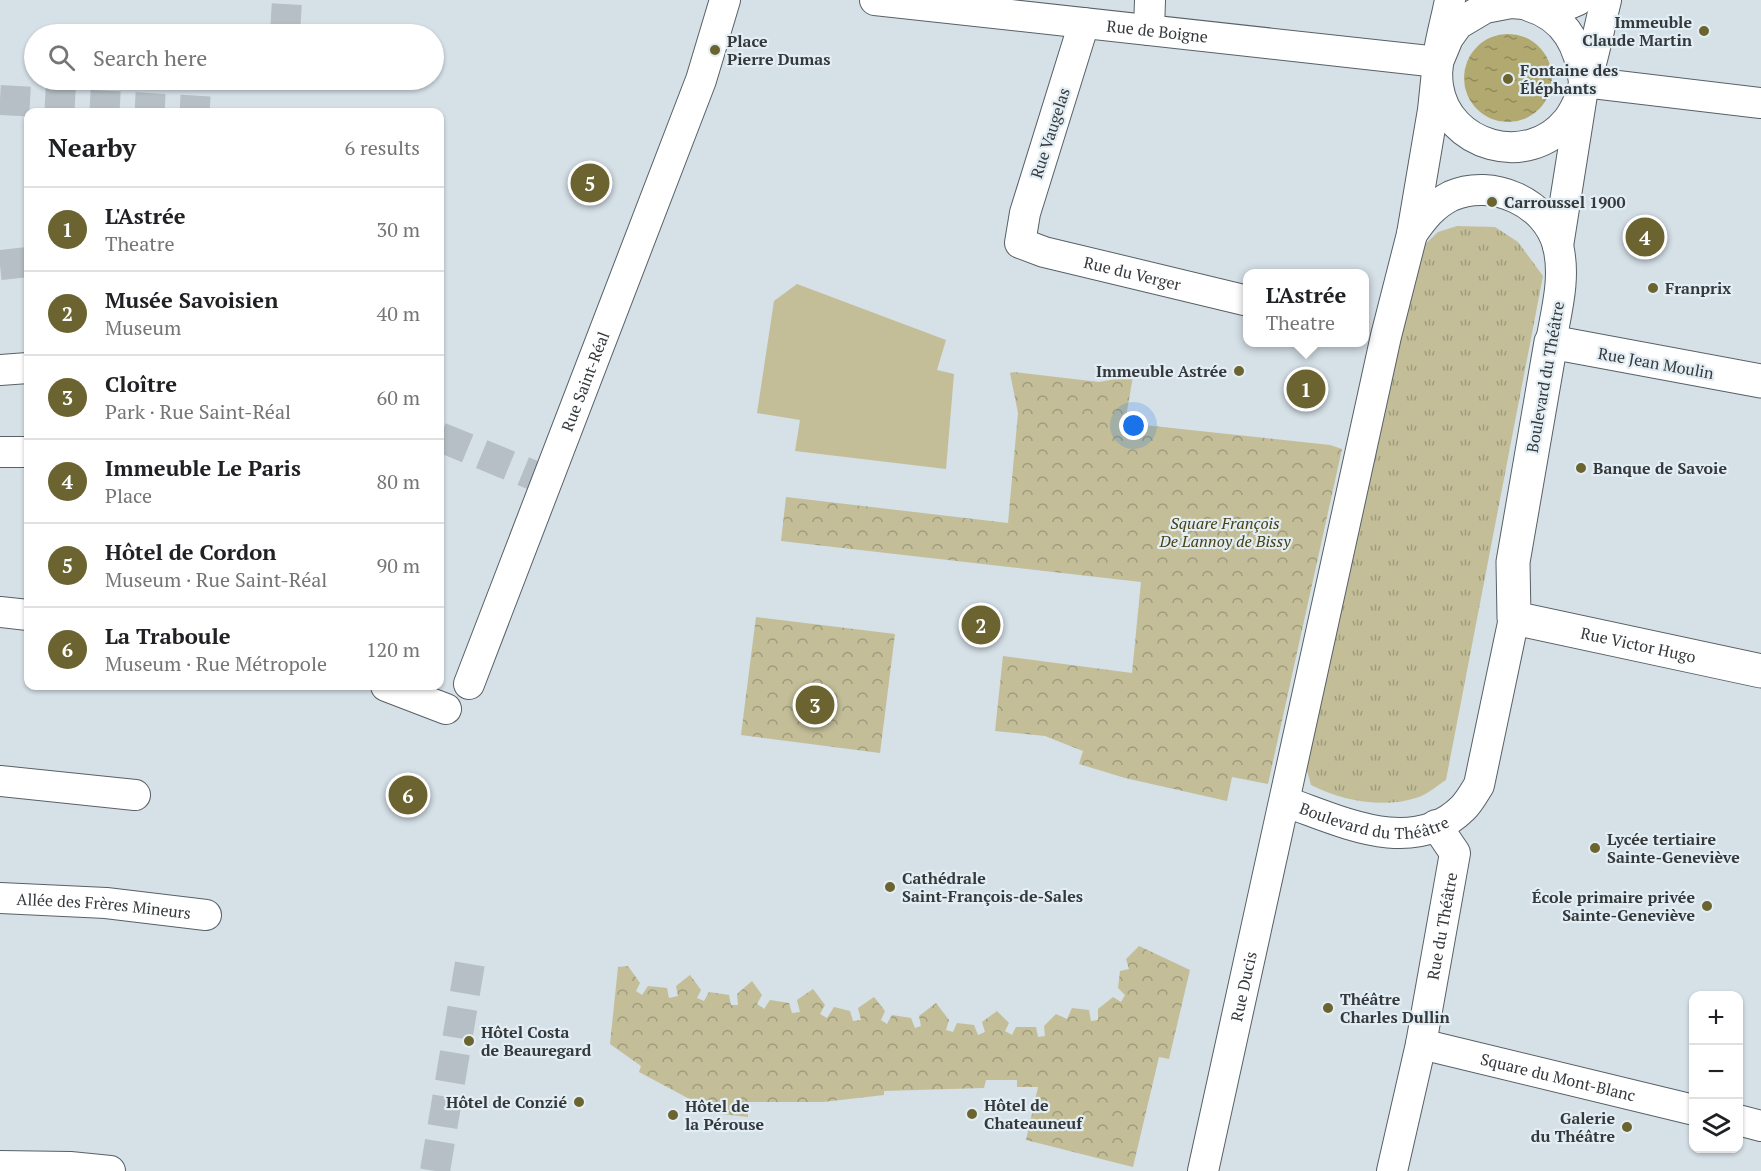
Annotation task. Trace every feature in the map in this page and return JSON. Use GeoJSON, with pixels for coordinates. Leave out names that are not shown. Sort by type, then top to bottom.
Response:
{"type":"FeatureCollection","features":[{"type":"Feature","properties":{"kind":"street","name":"Rue Saint-Réal"},"geometry":{"type":"LineString","coordinates":[[469,684],[701,80],[726,0]]}},
{"type":"Feature","properties":{"kind":"street","name":"Rue de Boigne"},"geometry":{"type":"LineString","coordinates":[[875,0],[1438,62]]}},
{"type":"Feature","properties":{"kind":"street"},"geometry":{"type":"LineString","coordinates":[[1149,30],[1150,0]]}},
{"type":"Feature","properties":{"kind":"street"},"geometry":{"type":"LineString","coordinates":[[1450,0],[1438,62],[1438,85],[1444,108],[1458,126],[1477,140],[1499,148],[1518,148],[1537,144],[1553,135],[1567,121],[1577,104],[1606,0]]}},
{"type":"Feature","properties":{"kind":"street"},"geometry":{"type":"LineString","coordinates":[[1438,62],[1448,38],[1458,24],[1473,13],[1497,4],[1525,2],[1562,7],[1578,0]]}},
{"type":"Feature","properties":{"kind":"street"},"geometry":{"type":"LineString","coordinates":[[1525,2],[1554,18],[1571,37],[1581,60],[1584,82]]}},
{"type":"Feature","properties":{"kind":"street","name":"Rue Vaugelas"},"geometry":{"type":"LineString","coordinates":[[1020,243],[1024,213],[1084,23]]}},
{"type":"Feature","properties":{"kind":"street","name":"Boulevard du Théâtre"},"geometry":{"type":"LineString","coordinates":[[1438,62],[1433,110],[1412,234],[1376,333],[1286,802],[1360,828],[1402,835],[1436,825],[1464,808],[1479,785],[1514,618],[1513,562],[1560,283],[1558,246],[1584,82]]}},
{"type":"Feature","properties":{"kind":"street"},"geometry":{"type":"LineString","coordinates":[[1584,82],[1761,103]]}},
{"type":"Feature","properties":{"kind":"street"},"geometry":{"type":"LineString","coordinates":[[1490,190],[1499,148]]}},
{"type":"Feature","properties":{"kind":"street","name":"Boulevard du Théâtre"},"geometry":{"type":"LineString","coordinates":[[1412,234],[1425,216],[1444,200],[1472,190],[1490,190],[1513,195],[1532,207],[1546,221],[1558,246]]}},
{"type":"Feature","properties":{"kind":"street","name":"Rue du Verger"},"geometry":{"type":"LineString","coordinates":[[1020,243],[1044,252],[1243,301]]}},
{"type":"Feature","properties":{"kind":"street","name":"Rue Jean Moulin"},"geometry":{"type":"LineString","coordinates":[[1551,342],[1761,381]]}},
{"type":"Feature","properties":{"kind":"street"},"geometry":{"type":"LineString","coordinates":[[0,370],[24,368]]}},
{"type":"Feature","properties":{"kind":"street"},"geometry":{"type":"LineString","coordinates":[[0,612],[24,615]]}},
{"type":"Feature","properties":{"kind":"street","name":"Rue Victor Hugo"},"geometry":{"type":"LineString","coordinates":[[1514,618],[1761,671]]}},
{"type":"Feature","properties":{"kind":"street"},"geometry":{"type":"LineString","coordinates":[[396,690],[446,709]]}},
{"type":"Feature","properties":{"kind":"street"},"geometry":{"type":"LineString","coordinates":[[0,781],[135,795]]}},
{"type":"Feature","properties":{"kind":"street","name":"Rue Ducis"},"geometry":{"type":"LineString","coordinates":[[1203,1171],[1286,802]]}},
{"type":"Feature","properties":{"kind":"street","name":"Rue du Théâtre"},"geometry":{"type":"LineString","coordinates":[[1392,1171],[1421,1044],[1455,854],[1436,825]]}},
{"type":"Feature","properties":{"kind":"street","name":"Allée des Frères Mineurs"},"geometry":{"type":"LineString","coordinates":[[0,898],[106,903],[206,915]]}},
{"type":"Feature","properties":{"kind":"street","name":"Square du Mont-Blanc"},"geometry":{"type":"LineString","coordinates":[[1421,1044],[1689,1109]]}},
{"type":"Feature","properties":{"kind":"street"},"geometry":{"type":"LineString","coordinates":[[1743,1121],[1761,1125]]}},
{"type":"Feature","properties":{"kind":"street"},"geometry":{"type":"LineString","coordinates":[[0,1166],[70,1167],[110,1171]]}},
{"type":"Feature","properties":{"kind":"green space"},"geometry":{"type":"Polygon","coordinates":[[[1457,226],[1495,227],[1518,242],[1543,276],[1446,780],[1422,796],[1406,801],[1364,802],[1323,791],[1311,785],[1305,764],[1419,250],[1438,232],[1457,226]]]}},
{"type":"Feature","properties":{"kind":"green space"},"geometry":{"type":"Polygon","coordinates":[[[797,284],[946,340],[937,370],[954,374],[946,469],[795,451],[800,420],[757,413],[774,301],[797,284]]]}},
{"type":"Feature","properties":{"kind":"green space","name":"Square François De Lannoy de Bissy"},"geometry":{"type":"Polygon","coordinates":[[[1010,373],[1099,382],[1133,376],[1125,423],[1330,445],[1342,449],[1268,784],[1232,777],[1227,801],[1125,778],[1079,764],[1083,751],[1045,736],[995,731],[1003,656],[1132,673],[1141,582],[781,541],[786,497],[1008,523],[1018,413],[1010,373]]]}},
{"type":"Feature","properties":{"kind":"green space"},"geometry":{"type":"Polygon","coordinates":[[[756,617],[895,634],[880,753],[741,735],[756,617]]]}},
{"type":"Feature","properties":{"kind":"green space"},"geometry":{"type":"Polygon","coordinates":[[[1139,946],[1190,970],[1169,1059],[1159,1057],[1133,1167],[1026,1140],[1038,1087],[1017,1087],[1017,1080],[986,1080],[984,1088],[884,1091],[884,1095],[823,1102],[748,1102],[748,1117],[712,1113],[714,1104],[697,1103],[639,1072],[641,1066],[610,1044],[618,967],[628,966],[640,983],[636,991],[642,995],[648,986],[667,988],[669,998],[678,996],[676,986],[690,975],[701,990],[697,998],[704,1001],[709,992],[729,995],[731,1005],[738,1005],[737,994],[752,981],[762,995],[757,1004],[764,1009],[770,1000],[789,1003],[792,1013],[800,1012],[797,1000],[813,989],[825,1005],[820,1014],[827,1018],[834,1007],[850,1011],[853,1021],[861,1020],[858,1008],[874,997],[885,1011],[881,1020],[887,1024],[892,1015],[911,1018],[915,1028],[921,1026],[919,1016],[936,1003],[949,1020],[946,1030],[953,1032],[957,1023],[974,1025],[978,1035],[985,1032],[982,1022],[997,1011],[1009,1023],[1005,1031],[1012,1035],[1016,1027],[1036,1027],[1038,1037],[1045,1036],[1044,1026],[1056,1014],[1067,1019],[1072,1008],[1089,1010],[1091,1021],[1098,1020],[1098,1009],[1113,997],[1121,1002],[1125,995],[1118,988],[1120,971],[1129,969],[1126,959],[1139,946]]]}},
{"type":"Feature","properties":{"kind":"water","name":"Fontaine des Éléphants"},"geometry":{"type":"Polygon","coordinates":[[[1508,34],[1525,37],[1539,47],[1549,61],[1552,78],[1549,95],[1539,109],[1525,119],[1508,122],[1491,119],[1477,109],[1467,95],[1464,78],[1467,61],[1477,47],[1491,37],[1508,34]]]}},
{"type":"Feature","properties":{"kind":"tunnel"},"geometry":{"type":"LineString","coordinates":[[286,24],[287,0]]}},
{"type":"Feature","properties":{"kind":"tunnel"},"geometry":{"type":"LineString","coordinates":[[0,100],[147,108]]}},
{"type":"Feature","properties":{"kind":"tunnel"},"geometry":{"type":"LineString","coordinates":[[0,265],[24,262]]}},
{"type":"Feature","properties":{"kind":"tunnel"},"geometry":{"type":"LineString","coordinates":[[444,439],[547,481]]}},
{"type":"Feature","properties":{"kind":"tunnel"},"geometry":{"type":"LineString","coordinates":[[435,1171],[470,963]]}},
{"type":"Feature","properties":{"kind":"place","name":"Immeuble Claude Martin"},"geometry":{"type":"Point","coordinates":[1704,31]}},
{"type":"Feature","properties":{"kind":"place","name":"Place Pierre Dumas"},"geometry":{"type":"Point","coordinates":[715,50]}},
{"type":"Feature","properties":{"kind":"place","name":"Fontaine des Éléphants"},"geometry":{"type":"Point","coordinates":[1508,79]}},
{"type":"Feature","properties":{"kind":"place","name":"Hôtel de Cordon"},"geometry":{"type":"Point","coordinates":[590,183]}},
{"type":"Feature","properties":{"kind":"place","name":"Carroussel 1900"},"geometry":{"type":"Point","coordinates":[1492,202]}},
{"type":"Feature","properties":{"kind":"place","name":"Immeuble Le Paris"},"geometry":{"type":"Point","coordinates":[1645,237]}},
{"type":"Feature","properties":{"kind":"place","name":"Franprix"},"geometry":{"type":"Point","coordinates":[1653,288]}},
{"type":"Feature","properties":{"kind":"place","name":"Immeuble Astrée"},"geometry":{"type":"Point","coordinates":[1239,371]}},
{"type":"Feature","properties":{"kind":"place","name":"L'Astrée"},"geometry":{"type":"Point","coordinates":[1306,389]}},
{"type":"Feature","properties":{"kind":"place","name":"Banque de Savoie"},"geometry":{"type":"Point","coordinates":[1581,468]}},
{"type":"Feature","properties":{"kind":"place","name":"Musée Savoisien"},"geometry":{"type":"Point","coordinates":[981,625]}},
{"type":"Feature","properties":{"kind":"place","name":"Cloître"},"geometry":{"type":"Point","coordinates":[815,705]}},
{"type":"Feature","properties":{"kind":"place","name":"La Traboule"},"geometry":{"type":"Point","coordinates":[408,795]}},
{"type":"Feature","properties":{"kind":"place","name":"Lycée tertiaire Sainte-Geneviève"},"geometry":{"type":"Point","coordinates":[1595,848]}},
{"type":"Feature","properties":{"kind":"place","name":"Cathédrale Saint-François-de-Sales"},"geometry":{"type":"Point","coordinates":[890,887]}},
{"type":"Feature","properties":{"kind":"place","name":"École primaire privée Sainte-Geneviève"},"geometry":{"type":"Point","coordinates":[1707,906]}},
{"type":"Feature","properties":{"kind":"place","name":"Théâtre Charles Dullin"},"geometry":{"type":"Point","coordinates":[1328,1008]}},
{"type":"Feature","properties":{"kind":"place","name":"Hôtel Costa de Beauregard"},"geometry":{"type":"Point","coordinates":[469,1041]}},
{"type":"Feature","properties":{"kind":"place","name":"Hôtel de Conzié"},"geometry":{"type":"Point","coordinates":[579,1102]}},
{"type":"Feature","properties":{"kind":"place","name":"Hôtel de Chateauneuf"},"geometry":{"type":"Point","coordinates":[972,1114]}},
{"type":"Feature","properties":{"kind":"place","name":"Hôtel de la Pérouse"},"geometry":{"type":"Point","coordinates":[673,1115]}},
{"type":"Feature","properties":{"kind":"place","name":"Galerie du Théâtre"},"geometry":{"type":"Point","coordinates":[1627,1127]}}]}
